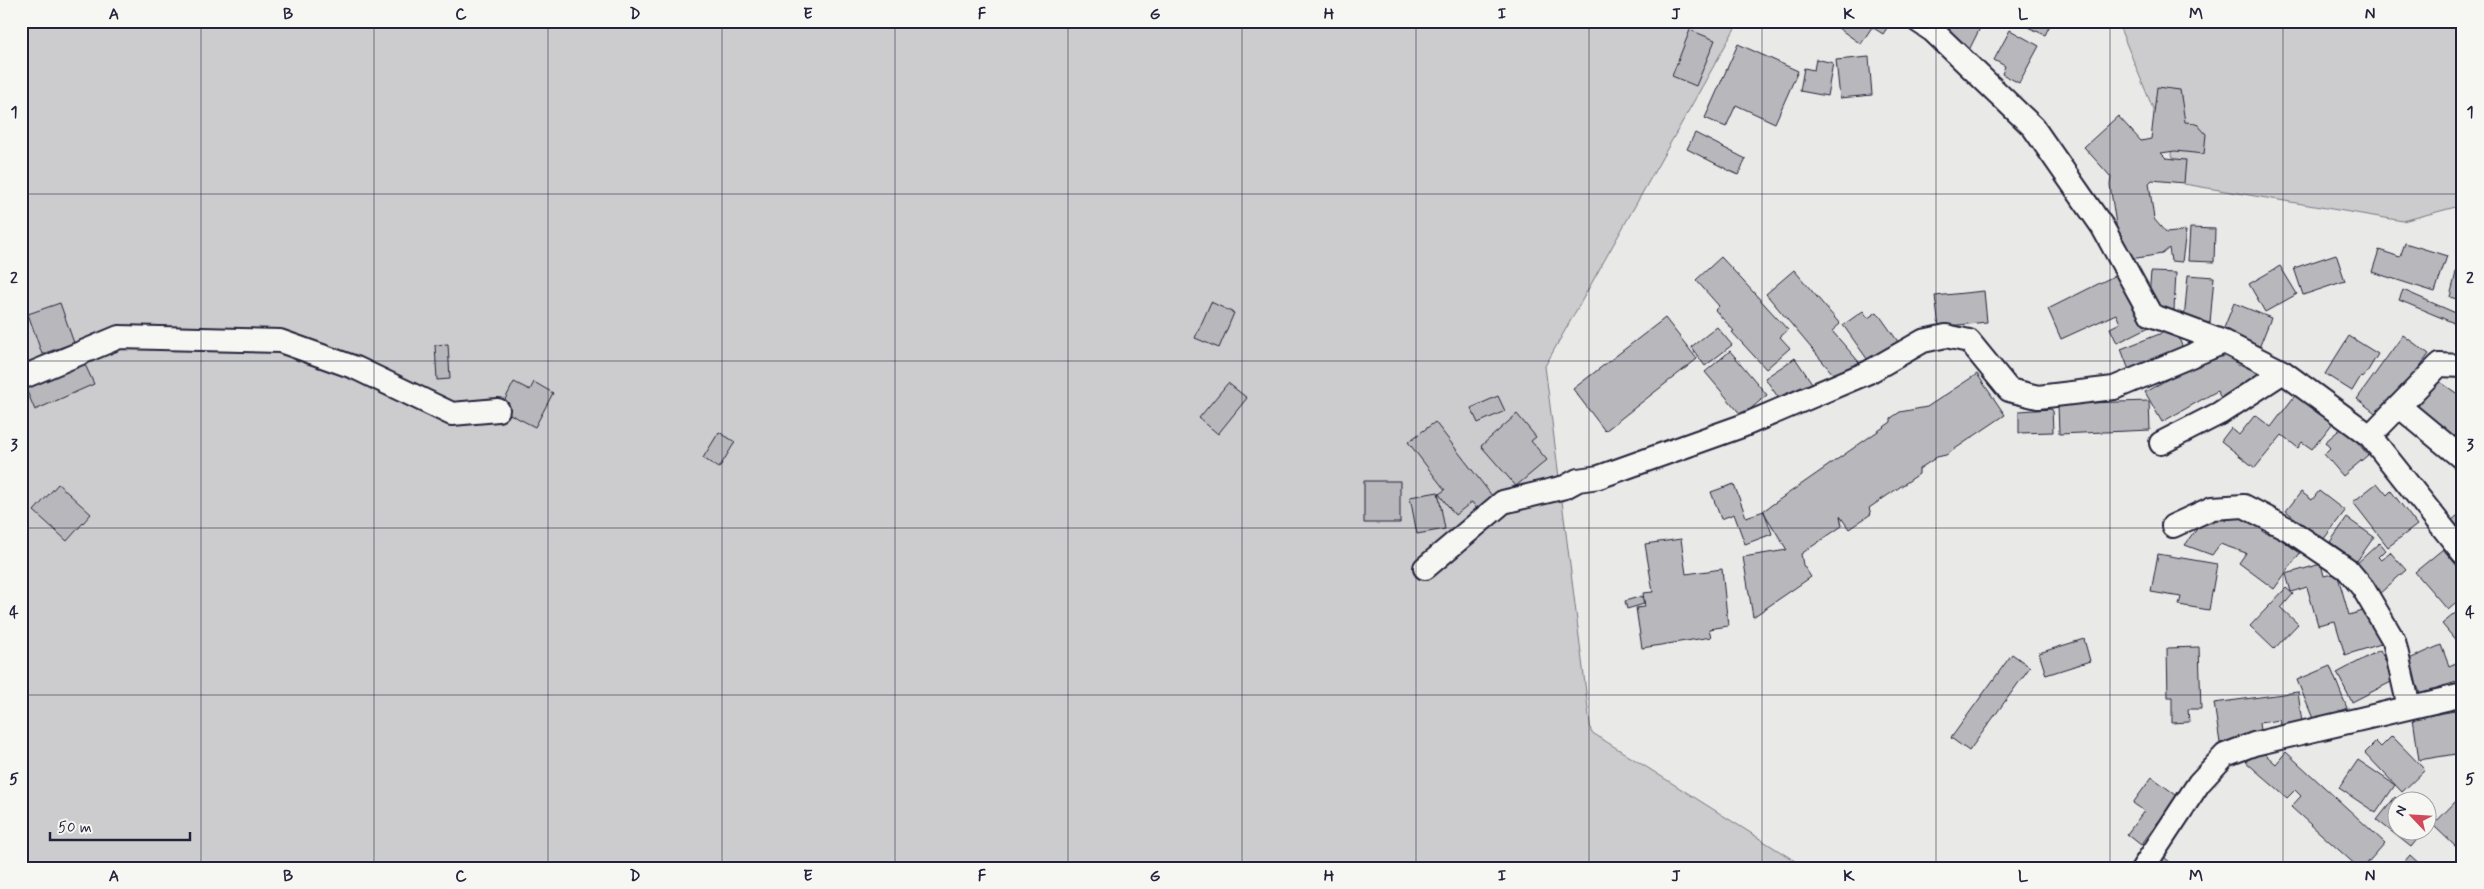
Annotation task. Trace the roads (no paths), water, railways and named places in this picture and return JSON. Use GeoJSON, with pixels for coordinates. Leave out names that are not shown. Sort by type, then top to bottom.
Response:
{"type":"FeatureCollection","features":[{"type":"Feature","properties":{"kind":"street"},"geometry":{"type":"LineString","coordinates":[[1918,21],[1933,31],[2033,127],[2102,226],[2151,314],[2224,342],[2283,372],[2370,436],[2463,553]]}},
{"type":"Feature","properties":{"kind":"street"},"geometry":{"type":"LineString","coordinates":[[1425,568],[1503,502],[1565,487],[1578,480],[1599,477],[1742,426],[1869,372],[1923,341],[1946,336],[1969,341],[2009,390],[2038,397],[2114,388],[2224,342]]}},
{"type":"Feature","properties":{"kind":"street"},"geometry":{"type":"LineString","coordinates":[[21,378],[118,337],[280,341],[356,368],[452,414],[498,410]]}},
{"type":"Feature","properties":{"kind":"street"},"geometry":{"type":"LineString","coordinates":[[2370,436],[2439,365],[2463,366]]}},
{"type":"Feature","properties":{"kind":"street"},"geometry":{"type":"LineString","coordinates":[[2161,443],[2220,413],[2283,372]]}},
{"type":"Feature","properties":{"kind":"street"},"geometry":{"type":"LineString","coordinates":[[2399,406],[2463,459]]}},
{"type":"Feature","properties":{"kind":"street"},"geometry":{"type":"LineString","coordinates":[[2172,526],[2212,508],[2244,506],[2288,529],[2348,569],[2363,588],[2394,641],[2409,707]]}},
{"type":"Feature","properties":{"kind":"street"},"geometry":{"type":"LineString","coordinates":[[2143,868],[2199,783],[2225,755],[2254,744],[2463,695]]}}]}
